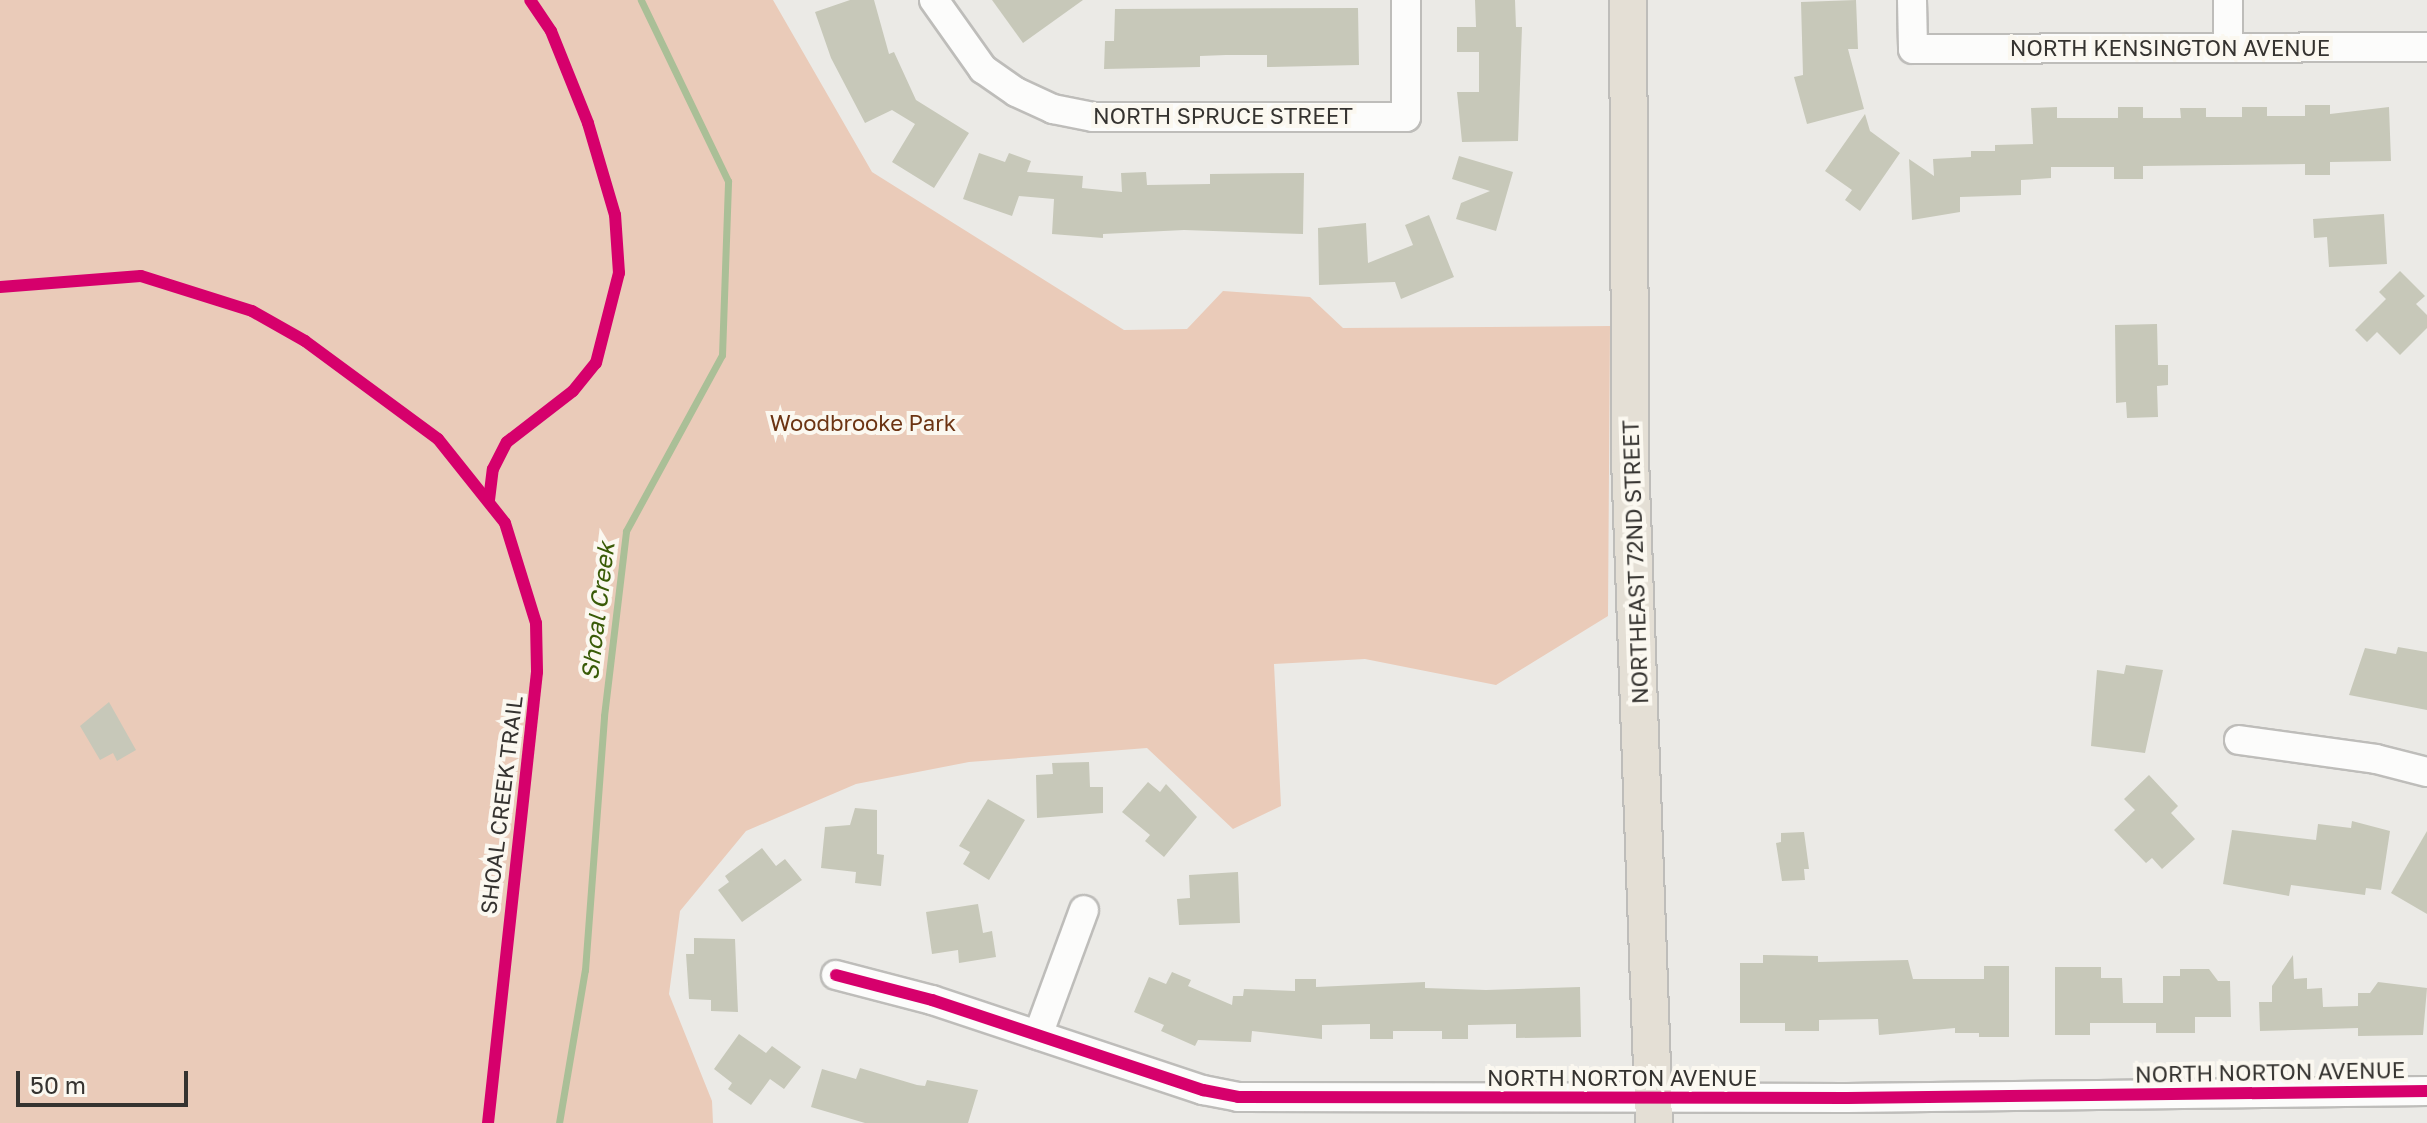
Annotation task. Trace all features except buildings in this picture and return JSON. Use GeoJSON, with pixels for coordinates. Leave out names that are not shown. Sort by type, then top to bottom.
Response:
{"type":"FeatureCollection","features":[{"type":"Feature","properties":{"kind":"main road","name":"NORTHEAST 72ND STREET"},"geometry":{"type":"LineString","coordinates":[[1628,0],[1630,458],[1654,1109]]}},
{"type":"Feature","properties":{"kind":"street","name":"NORTH SPRUCE STREET"},"geometry":{"type":"LineString","coordinates":[[934,0],[969,54],[999,81],[1053,109],[1093,117],[1406,117],[1406,0]]}},
{"type":"Feature","properties":{"kind":"street","name":"NORTH KENSINGTON AVENUE"},"geometry":{"type":"LineString","coordinates":[[1912,0],[1913,49],[2427,47]]}},
{"type":"Feature","properties":{"kind":"street"},"geometry":{"type":"LineString","coordinates":[[2228,0],[2228,48]]}},
{"type":"Feature","properties":{"kind":"street"},"geometry":{"type":"LineString","coordinates":[[2239,740],[2376,759],[2427,772]]}},
{"type":"Feature","properties":{"kind":"street"},"geometry":{"type":"LineString","coordinates":[[1038,1035],[1084,910]]}},
{"type":"Feature","properties":{"kind":"street","name":"NORTH NORTON AVENUE"},"geometry":{"type":"LineString","coordinates":[[836,975],[1038,1035],[1203,1090],[1238,1097],[1449,1111],[2427,1091]]}},
{"type":"Feature","properties":{"kind":"green space","name":"Woodbrooke Park"},"geometry":{"type":"Polygon","coordinates":[[[0,0],[773,0],[872,172],[1124,330],[1187,329],[1223,291],[1310,297],[1343,328],[1610,326],[1608,616],[1496,685],[1365,659],[1274,664],[1281,806],[1233,829],[1147,748],[969,762],[856,784],[746,831],[680,911],[669,994],[712,1101],[713,1123],[0,1123],[0,0]]]}},
{"type":"Feature","properties":{"kind":"waterway","name":"Shoal Creek"},"geometry":{"type":"LineString","coordinates":[[559,1123],[585,970],[604,716],[626,531],[722,355],[728,181],[641,0]]}},
{"type":"Feature","properties":{"kind":"cycle path"},"geometry":{"type":"LineString","coordinates":[[489,500],[493,469],[507,442],[573,391],[596,363],[619,273],[615,215],[588,123],[551,31],[530,0]]}},
{"type":"Feature","properties":{"kind":"cycle path","name":"SHOAL CREEK TRAIL"},"geometry":{"type":"LineString","coordinates":[[0,287],[141,276],[252,311],[305,341],[438,439],[505,523],[536,623],[537,672],[488,1123]]}},
{"type":"Feature","properties":{"kind":"cycle path"},"geometry":{"type":"LineString","coordinates":[[836,975],[932,1000],[1203,1090],[1238,1097],[1847,1098],[2427,1091]]}}]}
